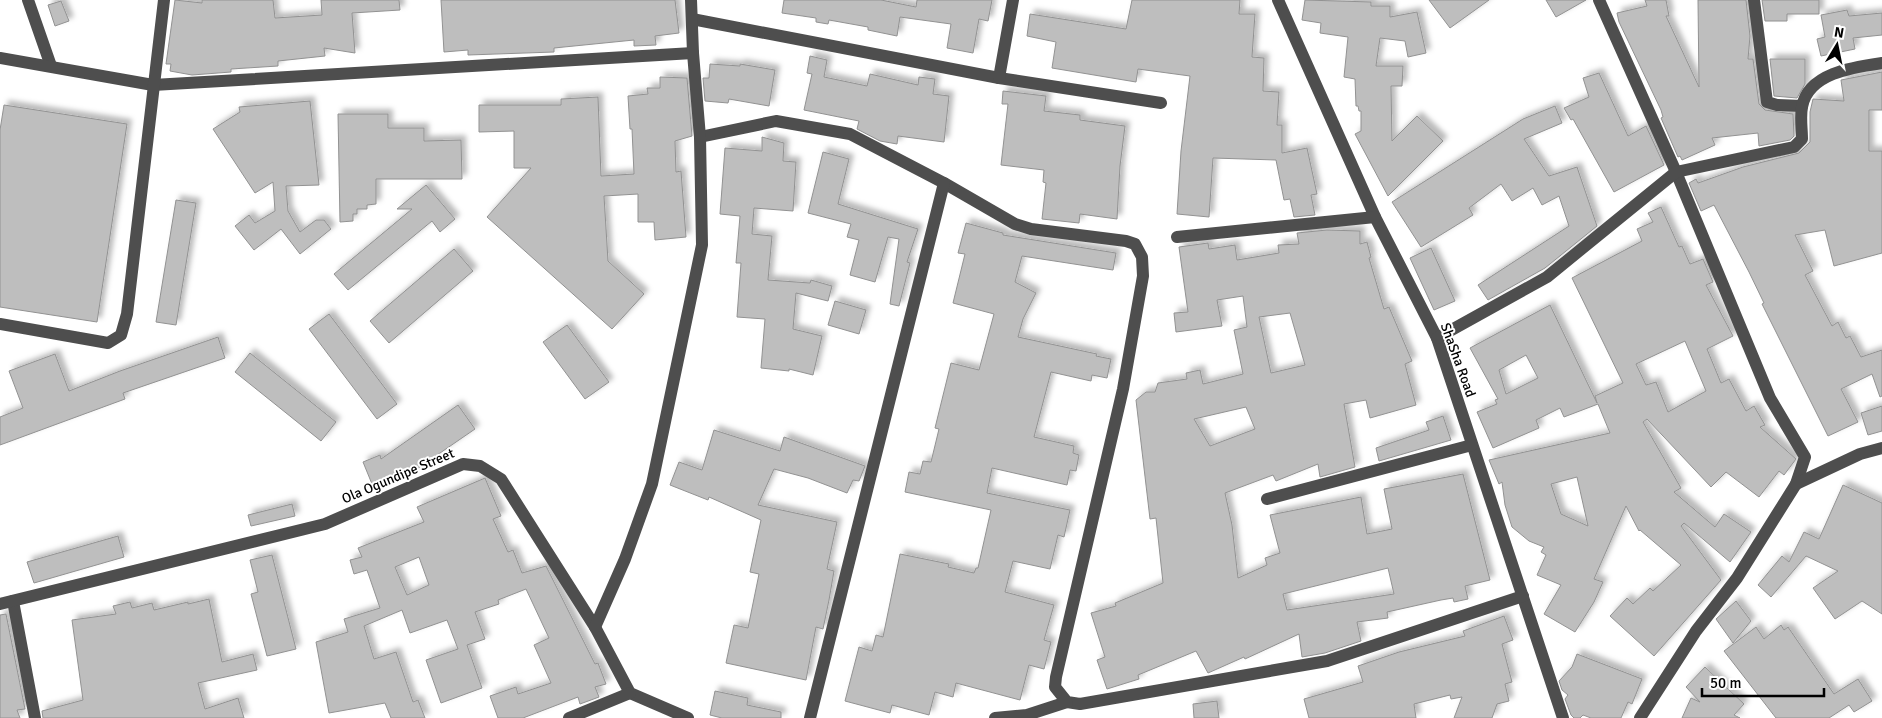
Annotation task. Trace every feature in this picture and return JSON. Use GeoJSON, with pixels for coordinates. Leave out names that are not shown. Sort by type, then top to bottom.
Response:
{"type":"FeatureCollection","features":[{"type":"Feature","properties":{"kind":"street"},"geometry":{"type":"LineString","coordinates":[[28,0],[51,66]]}},
{"type":"Feature","properties":{"kind":"street"},"geometry":{"type":"LineString","coordinates":[[0,324],[108,343],[121,335],[129,295],[164,0]]}},
{"type":"Feature","properties":{"kind":"street"},"geometry":{"type":"LineString","coordinates":[[595,627],[624,559],[652,484],[702,245],[700,136],[693,53],[691,0]]}},
{"type":"Feature","properties":{"kind":"street"},"geometry":{"type":"LineString","coordinates":[[998,78],[1013,0]]}},
{"type":"Feature","properties":{"kind":"street","name":"ShaSha Road"},"geometry":{"type":"LineString","coordinates":[[1278,0],[1375,217],[1437,338],[1563,718]]}},
{"type":"Feature","properties":{"kind":"street"},"geometry":{"type":"LineString","coordinates":[[1599,0],[1676,172],[1770,398],[1805,457],[1796,484],[1737,578],[1696,631],[1640,718]]}},
{"type":"Feature","properties":{"kind":"street"},"geometry":{"type":"LineString","coordinates":[[1754,0],[1767,102],[1776,105],[1802,106]]}},
{"type":"Feature","properties":{"kind":"street"},"geometry":{"type":"LineString","coordinates":[[692,19],[998,78],[1161,103]]}},
{"type":"Feature","properties":{"kind":"street"},"geometry":{"type":"LineString","coordinates":[[0,58],[153,85],[693,53]]}},
{"type":"Feature","properties":{"kind":"street"},"geometry":{"type":"LineString","coordinates":[[1437,338],[1547,277],[1676,172],[1794,147],[1802,139],[1802,106],[1814,84],[1845,68],[1882,63]]}},
{"type":"Feature","properties":{"kind":"street"},"geometry":{"type":"LineString","coordinates":[[700,136],[776,122],[850,134],[944,183],[1015,224],[1031,230],[1126,241],[1135,244],[1142,257],[1143,276],[1123,389],[1056,677],[1055,687],[1067,702]]}},
{"type":"Feature","properties":{"kind":"street"},"geometry":{"type":"LineString","coordinates":[[810,718],[944,183]]}},
{"type":"Feature","properties":{"kind":"street"},"geometry":{"type":"LineString","coordinates":[[1177,237],[1375,217]]}},
{"type":"Feature","properties":{"kind":"street"},"geometry":{"type":"LineString","coordinates":[[1267,499],[1472,445]]}},
{"type":"Feature","properties":{"kind":"street"},"geometry":{"type":"LineString","coordinates":[[1796,484],[1860,454],[1882,448]]}},
{"type":"Feature","properties":{"kind":"street","name":"Ola Ogundipe Street"},"geometry":{"type":"LineString","coordinates":[[6,603],[325,524],[463,464],[480,466],[501,480],[595,627],[630,693]]}},
{"type":"Feature","properties":{"kind":"street"},"geometry":{"type":"LineString","coordinates":[[995,718],[1027,715],[1067,702],[1080,704],[1327,662],[1523,596]]}},
{"type":"Feature","properties":{"kind":"street"},"geometry":{"type":"LineString","coordinates":[[6,603],[35,718]]}},
{"type":"Feature","properties":{"kind":"street"},"geometry":{"type":"LineString","coordinates":[[569,718],[630,693],[688,718]]}},
{"type":"Feature","properties":{"kind":"building"},"geometry":{"type":"Polygon","coordinates":[[[175,0],[202,3],[202,0],[273,0],[275,18],[322,15],[321,0],[399,0],[400,10],[352,13],[355,53],[324,48],[325,56],[278,61],[278,66],[231,69],[231,72],[192,75],[170,71],[171,64],[166,64],[175,0]]]}},
{"type":"Feature","properties":{"kind":"building"},"geometry":{"type":"Polygon","coordinates":[[[441,0],[675,0],[679,33],[655,36],[656,45],[634,46],[634,40],[554,48],[554,52],[468,55],[468,50],[444,52],[441,0]]]}},
{"type":"Feature","properties":{"kind":"building"},"geometry":{"type":"Polygon","coordinates":[[[784,0],[881,0],[916,7],[917,0],[992,0],[988,21],[979,19],[973,53],[947,48],[951,24],[900,17],[897,36],[868,30],[868,27],[829,20],[828,24],[816,22],[816,18],[782,13],[784,0]]]}},
{"type":"Feature","properties":{"kind":"building"},"geometry":{"type":"Polygon","coordinates":[[[1132,0],[1240,0],[1239,14],[1255,14],[1252,57],[1264,58],[1263,91],[1279,92],[1277,125],[1282,125],[1282,153],[1307,148],[1317,194],[1311,195],[1315,215],[1294,217],[1290,199],[1284,200],[1276,160],[1213,158],[1209,217],[1177,214],[1181,151],[1190,76],[1138,69],[1136,82],[1052,68],[1056,42],[1027,36],[1030,14],[1126,29],[1132,0]]]}},
{"type":"Feature","properties":{"kind":"building"},"geometry":{"type":"Polygon","coordinates":[[[1305,0],[1371,2],[1371,6],[1390,6],[1390,17],[1417,12],[1426,53],[1408,57],[1405,41],[1380,38],[1376,66],[1403,66],[1402,86],[1391,86],[1392,141],[1417,116],[1443,141],[1388,196],[1355,134],[1361,131],[1361,111],[1356,106],[1355,79],[1344,77],[1348,37],[1320,33],[1321,23],[1302,20],[1305,0]]]}},
{"type":"Feature","properties":{"kind":"building"},"geometry":{"type":"Polygon","coordinates":[[[1429,0],[1489,0],[1450,28],[1429,0]]]}},
{"type":"Feature","properties":{"kind":"building"},"geometry":{"type":"Polygon","coordinates":[[[1546,0],[1586,0],[1556,17],[1546,0]]]}},
{"type":"Feature","properties":{"kind":"building"},"geometry":{"type":"Polygon","coordinates":[[[1645,0],[1666,0],[1669,16],[1666,16],[1699,87],[1698,0],[1746,0],[1750,36],[1748,59],[1753,59],[1759,104],[1765,110],[1793,114],[1794,136],[1790,140],[1759,146],[1758,133],[1712,138],[1715,145],[1682,160],[1680,156],[1678,157],[1661,118],[1663,117],[1661,110],[1619,22],[1617,13],[1647,6],[1645,0]]]}},
{"type":"Feature","properties":{"kind":"building"},"geometry":{"type":"Polygon","coordinates":[[[1762,0],[1819,0],[1819,14],[1787,14],[1787,21],[1765,21],[1762,0]]]}},
{"type":"Feature","properties":{"kind":"building"},"geometry":{"type":"Polygon","coordinates":[[[61,1],[69,21],[55,26],[48,5],[61,1]]]}},
{"type":"Feature","properties":{"kind":"building"},"geometry":{"type":"Polygon","coordinates":[[[1847,10],[1849,16],[1882,13],[1882,35],[1853,38],[1855,49],[1821,56],[1817,39],[1825,37],[1821,15],[1847,10]]]}},
{"type":"Feature","properties":{"kind":"building"},"geometry":{"type":"Polygon","coordinates":[[[810,56],[827,60],[824,77],[867,86],[870,74],[918,85],[919,77],[935,79],[933,94],[949,96],[944,142],[898,136],[897,144],[880,141],[857,129],[859,121],[804,110],[812,74],[807,73],[810,56]]]}},
{"type":"Feature","properties":{"kind":"building"},"geometry":{"type":"Polygon","coordinates":[[[1770,59],[1805,59],[1805,84],[1797,98],[1774,96],[1770,59]]]}},
{"type":"Feature","properties":{"kind":"building"},"geometry":{"type":"Polygon","coordinates":[[[710,64],[740,66],[740,64],[775,70],[769,106],[729,99],[728,103],[705,101],[703,78],[709,78],[710,64]]]}},
{"type":"Feature","properties":{"kind":"building"},"geometry":{"type":"Polygon","coordinates":[[[1882,72],[1882,110],[1869,110],[1869,151],[1882,151],[1882,253],[1834,266],[1825,230],[1795,235],[1813,271],[1805,275],[1832,326],[1838,322],[1846,338],[1850,336],[1861,357],[1882,350],[1882,396],[1880,397],[1872,374],[1841,389],[1858,422],[1828,436],[1762,304],[1764,303],[1749,272],[1714,205],[1701,211],[1689,183],[1696,179],[1698,183],[1743,167],[1799,153],[1810,142],[1810,112],[1813,99],[1844,101],[1841,80],[1882,72]]]}},
{"type":"Feature","properties":{"kind":"building"},"geometry":{"type":"Polygon","coordinates":[[[1599,73],[1628,136],[1646,126],[1664,165],[1614,192],[1573,119],[1571,120],[1564,108],[1589,97],[1583,78],[1599,73]]]}},
{"type":"Feature","properties":{"kind":"building"},"geometry":{"type":"Polygon","coordinates":[[[660,77],[687,78],[692,136],[675,141],[676,172],[681,171],[686,237],[655,240],[654,222],[638,222],[638,194],[604,196],[608,261],[644,294],[612,329],[487,217],[531,168],[514,168],[514,131],[479,132],[479,105],[561,105],[561,99],[598,97],[601,176],[634,174],[628,96],[648,94],[647,88],[660,88],[660,77]]]}},
{"type":"Feature","properties":{"kind":"building"},"geometry":{"type":"Polygon","coordinates":[[[1003,91],[1046,96],[1044,111],[1080,115],[1080,120],[1125,126],[1120,166],[1117,219],[1080,214],[1079,223],[1042,219],[1046,183],[1043,182],[1044,170],[1001,165],[1008,104],[1002,104],[1003,91]]]}},
{"type":"Feature","properties":{"kind":"building"},"geometry":{"type":"Polygon","coordinates":[[[310,101],[319,185],[286,186],[288,211],[300,232],[316,220],[324,220],[331,229],[300,254],[281,229],[254,250],[235,226],[249,215],[255,223],[275,211],[273,182],[255,193],[213,129],[240,112],[239,107],[310,101]]]}},
{"type":"Feature","properties":{"kind":"building"},"geometry":{"type":"Polygon","coordinates":[[[4,105],[127,124],[97,322],[0,307],[0,130],[4,105]]]}},
{"type":"Feature","properties":{"kind":"building"},"geometry":{"type":"Polygon","coordinates":[[[1555,106],[1562,123],[1524,139],[1549,176],[1577,167],[1597,226],[1545,268],[1488,300],[1478,285],[1569,226],[1559,196],[1542,205],[1533,188],[1512,201],[1501,184],[1469,208],[1473,215],[1421,247],[1392,202],[1523,119],[1555,106]]]}},
{"type":"Feature","properties":{"kind":"building"},"geometry":{"type":"Polygon","coordinates":[[[338,114],[388,114],[388,128],[424,128],[424,141],[461,140],[462,179],[376,179],[376,204],[367,205],[367,209],[357,209],[357,214],[353,214],[353,221],[340,222],[338,114]]]}},
{"type":"Feature","properties":{"kind":"building"},"geometry":{"type":"Polygon","coordinates":[[[762,137],[784,143],[783,161],[796,162],[793,211],[754,208],[752,234],[772,236],[768,280],[810,283],[811,280],[832,286],[828,301],[796,293],[793,329],[822,336],[813,375],[789,369],[789,371],[761,368],[765,319],[737,317],[741,263],[736,263],[740,216],[720,214],[725,148],[762,151],[762,137]]]}},
{"type":"Feature","properties":{"kind":"building"},"geometry":{"type":"Polygon","coordinates":[[[823,152],[849,159],[838,204],[918,229],[907,262],[910,263],[899,306],[890,304],[899,239],[888,237],[875,282],[850,275],[859,240],[847,237],[851,224],[808,213],[823,152]]]}},
{"type":"Feature","properties":{"kind":"building"},"geometry":{"type":"Polygon","coordinates":[[[426,185],[455,219],[440,232],[432,221],[348,290],[334,274],[412,209],[397,209],[426,185]]]}},
{"type":"Feature","properties":{"kind":"building"},"geometry":{"type":"Polygon","coordinates":[[[176,200],[196,203],[176,325],[156,322],[176,200]]]}},
{"type":"Feature","properties":{"kind":"building"},"geometry":{"type":"Polygon","coordinates":[[[1661,207],[1679,247],[1682,246],[1690,264],[1703,259],[1713,282],[1706,285],[1733,336],[1707,349],[1721,383],[1729,379],[1746,411],[1754,406],[1765,425],[1760,427],[1796,459],[1784,475],[1779,471],[1759,497],[1726,472],[1711,487],[1647,419],[1643,422],[1681,488],[1674,492],[1715,527],[1724,514],[1751,532],[1730,562],[1684,523],[1681,526],[1721,580],[1654,656],[1610,616],[1627,598],[1633,604],[1650,588],[1653,591],[1681,565],[1639,531],[1626,506],[1594,579],[1603,582],[1594,602],[1575,632],[1544,614],[1561,585],[1537,575],[1546,555],[1541,552],[1544,547],[1529,541],[1512,527],[1505,505],[1502,482],[1499,484],[1489,460],[1610,433],[1598,404],[1564,417],[1560,408],[1536,420],[1539,428],[1493,448],[1477,412],[1497,404],[1495,400],[1498,399],[1470,348],[1550,305],[1597,403],[1595,396],[1623,383],[1572,278],[1642,241],[1637,229],[1653,222],[1648,213],[1661,207]],[[1685,341],[1636,364],[1646,385],[1656,382],[1668,412],[1706,391],[1685,341]],[[1526,355],[1499,370],[1506,394],[1538,378],[1526,355]],[[1577,477],[1551,484],[1561,514],[1588,526],[1577,477]]]}},
{"type":"Feature","properties":{"kind":"building"},"geometry":{"type":"Polygon","coordinates":[[[966,223],[1003,233],[1003,235],[1116,253],[1113,270],[1022,256],[1015,282],[1036,293],[1023,319],[1018,337],[1097,354],[1096,356],[1111,359],[1107,378],[1092,375],[1091,381],[1051,372],[1034,437],[1074,446],[1073,453],[1079,455],[1076,471],[1070,470],[1067,485],[992,468],[987,493],[1070,510],[1064,537],[1058,535],[1050,569],[1013,561],[1005,592],[1054,605],[1044,640],[1051,642],[1044,669],[1029,665],[1020,700],[956,683],[953,697],[935,692],[929,715],[892,705],[890,713],[845,701],[859,647],[872,651],[876,635],[883,637],[900,554],[949,564],[948,567],[974,573],[976,568],[978,568],[991,510],[905,492],[909,472],[920,474],[923,461],[931,462],[939,429],[935,428],[951,363],[979,370],[994,314],[953,303],[965,254],[958,253],[966,223]]]}},
{"type":"Feature","properties":{"kind":"building"},"geometry":{"type":"Polygon","coordinates":[[[1327,230],[1360,231],[1360,244],[1367,242],[1371,257],[1369,258],[1384,309],[1389,307],[1412,361],[1405,364],[1416,405],[1370,418],[1366,400],[1344,404],[1355,467],[1320,477],[1318,464],[1276,481],[1273,475],[1225,493],[1232,525],[1238,578],[1267,565],[1265,558],[1280,553],[1270,515],[1361,497],[1367,534],[1392,529],[1384,489],[1463,474],[1490,580],[1465,586],[1468,599],[1454,602],[1453,598],[1441,600],[1387,612],[1388,618],[1357,622],[1361,641],[1325,653],[1302,657],[1299,634],[1245,659],[1244,657],[1208,673],[1196,651],[1138,675],[1139,679],[1107,689],[1097,660],[1105,657],[1091,613],[1116,606],[1115,603],[1163,583],[1156,518],[1150,519],[1136,400],[1146,392],[1155,392],[1158,383],[1187,379],[1186,373],[1200,370],[1203,384],[1243,374],[1234,330],[1247,327],[1243,296],[1217,300],[1222,326],[1176,332],[1174,313],[1188,312],[1179,247],[1208,243],[1209,249],[1235,245],[1237,260],[1279,253],[1278,245],[1299,244],[1297,233],[1327,230]],[[1290,313],[1259,317],[1271,373],[1305,365],[1290,313]],[[1246,407],[1194,419],[1210,446],[1255,429],[1246,407]],[[1388,568],[1283,594],[1287,610],[1394,594],[1388,568]]]}},
{"type":"Feature","properties":{"kind":"building"},"geometry":{"type":"Polygon","coordinates":[[[1431,248],[1455,301],[1434,310],[1410,258],[1431,248]]]}},
{"type":"Feature","properties":{"kind":"building"},"geometry":{"type":"Polygon","coordinates":[[[454,249],[473,271],[389,343],[370,321],[454,249]]]}},
{"type":"Feature","properties":{"kind":"building"},"geometry":{"type":"Polygon","coordinates":[[[835,301],[866,310],[859,334],[828,325],[835,301]]]}},
{"type":"Feature","properties":{"kind":"building"},"geometry":{"type":"Polygon","coordinates":[[[329,314],[397,404],[377,419],[309,329],[329,314]]]}},
{"type":"Feature","properties":{"kind":"building"},"geometry":{"type":"Polygon","coordinates":[[[567,325],[609,382],[585,399],[543,342],[567,325]]]}},
{"type":"Feature","properties":{"kind":"building"},"geometry":{"type":"Polygon","coordinates":[[[218,337],[225,358],[123,393],[125,399],[0,445],[0,417],[23,408],[9,371],[55,354],[69,391],[218,337]]]}},
{"type":"Feature","properties":{"kind":"building"},"geometry":{"type":"Polygon","coordinates":[[[250,353],[336,422],[321,441],[235,372],[250,353]]]}},
{"type":"Feature","properties":{"kind":"building"},"geometry":{"type":"Polygon","coordinates":[[[458,405],[475,429],[408,475],[404,470],[372,484],[363,462],[380,455],[381,459],[458,405]]]}},
{"type":"Feature","properties":{"kind":"building"},"geometry":{"type":"Polygon","coordinates":[[[1882,406],[1882,431],[1868,435],[1861,413],[1882,406]]]}},
{"type":"Feature","properties":{"kind":"building"},"geometry":{"type":"Polygon","coordinates":[[[1443,416],[1451,440],[1379,461],[1376,448],[1429,430],[1426,422],[1443,416]]]}},
{"type":"Feature","properties":{"kind":"building"},"geometry":{"type":"Polygon","coordinates":[[[714,430],[780,451],[784,437],[865,466],[859,481],[853,480],[847,493],[808,478],[774,469],[758,505],[837,522],[827,569],[834,571],[829,600],[823,629],[816,627],[806,680],[726,663],[734,625],[748,628],[759,574],[750,572],[761,520],[709,497],[708,500],[670,485],[679,462],[702,470],[714,430]]]}},
{"type":"Feature","properties":{"kind":"building"},"geometry":{"type":"Polygon","coordinates":[[[485,478],[501,516],[493,519],[508,552],[513,550],[522,573],[546,566],[595,664],[598,663],[606,684],[595,687],[599,697],[580,704],[578,697],[523,718],[498,718],[490,696],[516,687],[518,694],[551,683],[534,645],[549,638],[526,589],[498,600],[499,604],[475,612],[485,639],[467,645],[482,688],[441,703],[426,660],[458,649],[447,620],[410,633],[402,610],[364,626],[374,659],[396,652],[413,702],[418,700],[425,718],[391,718],[385,703],[329,713],[316,642],[348,632],[344,619],[380,608],[367,570],[354,574],[350,560],[362,557],[358,548],[424,522],[417,507],[485,478]],[[419,557],[395,567],[407,595],[429,585],[419,557]]]}},
{"type":"Feature","properties":{"kind":"building"},"geometry":{"type":"Polygon","coordinates":[[[1843,485],[1882,503],[1882,614],[1862,601],[1835,619],[1813,588],[1838,571],[1806,556],[1771,597],[1758,585],[1782,556],[1789,562],[1804,532],[1819,539],[1843,485]]]}},
{"type":"Feature","properties":{"kind":"building"},"geometry":{"type":"Polygon","coordinates":[[[292,504],[295,516],[251,526],[248,515],[292,504]]]}},
{"type":"Feature","properties":{"kind":"building"},"geometry":{"type":"Polygon","coordinates":[[[118,536],[124,557],[34,583],[27,562],[118,536]]]}},
{"type":"Feature","properties":{"kind":"building"},"geometry":{"type":"Polygon","coordinates":[[[272,555],[296,649],[267,656],[251,594],[258,592],[250,560],[272,555]]]}},
{"type":"Feature","properties":{"kind":"building"},"geometry":{"type":"Polygon","coordinates":[[[209,599],[222,662],[253,654],[257,670],[198,683],[205,709],[238,698],[244,718],[43,718],[42,711],[83,700],[72,620],[116,614],[113,606],[130,602],[132,608],[152,603],[154,610],[209,599]]]}},
{"type":"Feature","properties":{"kind":"building"},"geometry":{"type":"Polygon","coordinates":[[[1736,601],[1751,621],[1733,643],[1716,619],[1736,601]]]}},
{"type":"Feature","properties":{"kind":"building"},"geometry":{"type":"Polygon","coordinates":[[[6,614],[25,709],[17,710],[20,718],[0,718],[0,615],[6,614]]]}},
{"type":"Feature","properties":{"kind":"building"},"geometry":{"type":"Polygon","coordinates":[[[1504,616],[1513,640],[1502,644],[1512,682],[1505,684],[1509,701],[1497,704],[1492,718],[1454,718],[1462,697],[1451,699],[1450,695],[1414,704],[1416,718],[1309,718],[1304,699],[1363,682],[1358,666],[1399,652],[1465,636],[1463,631],[1504,616]]]}},
{"type":"Feature","properties":{"kind":"building"},"geometry":{"type":"Polygon","coordinates":[[[1781,625],[1784,630],[1788,627],[1834,694],[1858,679],[1872,701],[1854,712],[1849,705],[1829,718],[1776,718],[1724,651],[1756,627],[1764,639],[1781,625]]]}},
{"type":"Feature","properties":{"kind":"building"},"geometry":{"type":"Polygon","coordinates":[[[1577,654],[1642,679],[1632,704],[1628,702],[1621,718],[1591,718],[1583,715],[1580,718],[1574,718],[1571,715],[1565,699],[1568,695],[1562,690],[1559,681],[1572,667],[1577,654]]]}},
{"type":"Feature","properties":{"kind":"building"},"geometry":{"type":"Polygon","coordinates":[[[1705,667],[1744,704],[1734,715],[1740,718],[1682,718],[1691,698],[1700,702],[1686,687],[1705,667]]]}},
{"type":"Feature","properties":{"kind":"building"},"geometry":{"type":"Polygon","coordinates":[[[715,691],[748,698],[747,705],[781,712],[781,718],[722,718],[710,715],[715,691]]]}},
{"type":"Feature","properties":{"kind":"building"},"geometry":{"type":"Polygon","coordinates":[[[1217,701],[1219,718],[1194,718],[1193,704],[1217,701]]]}}]}
